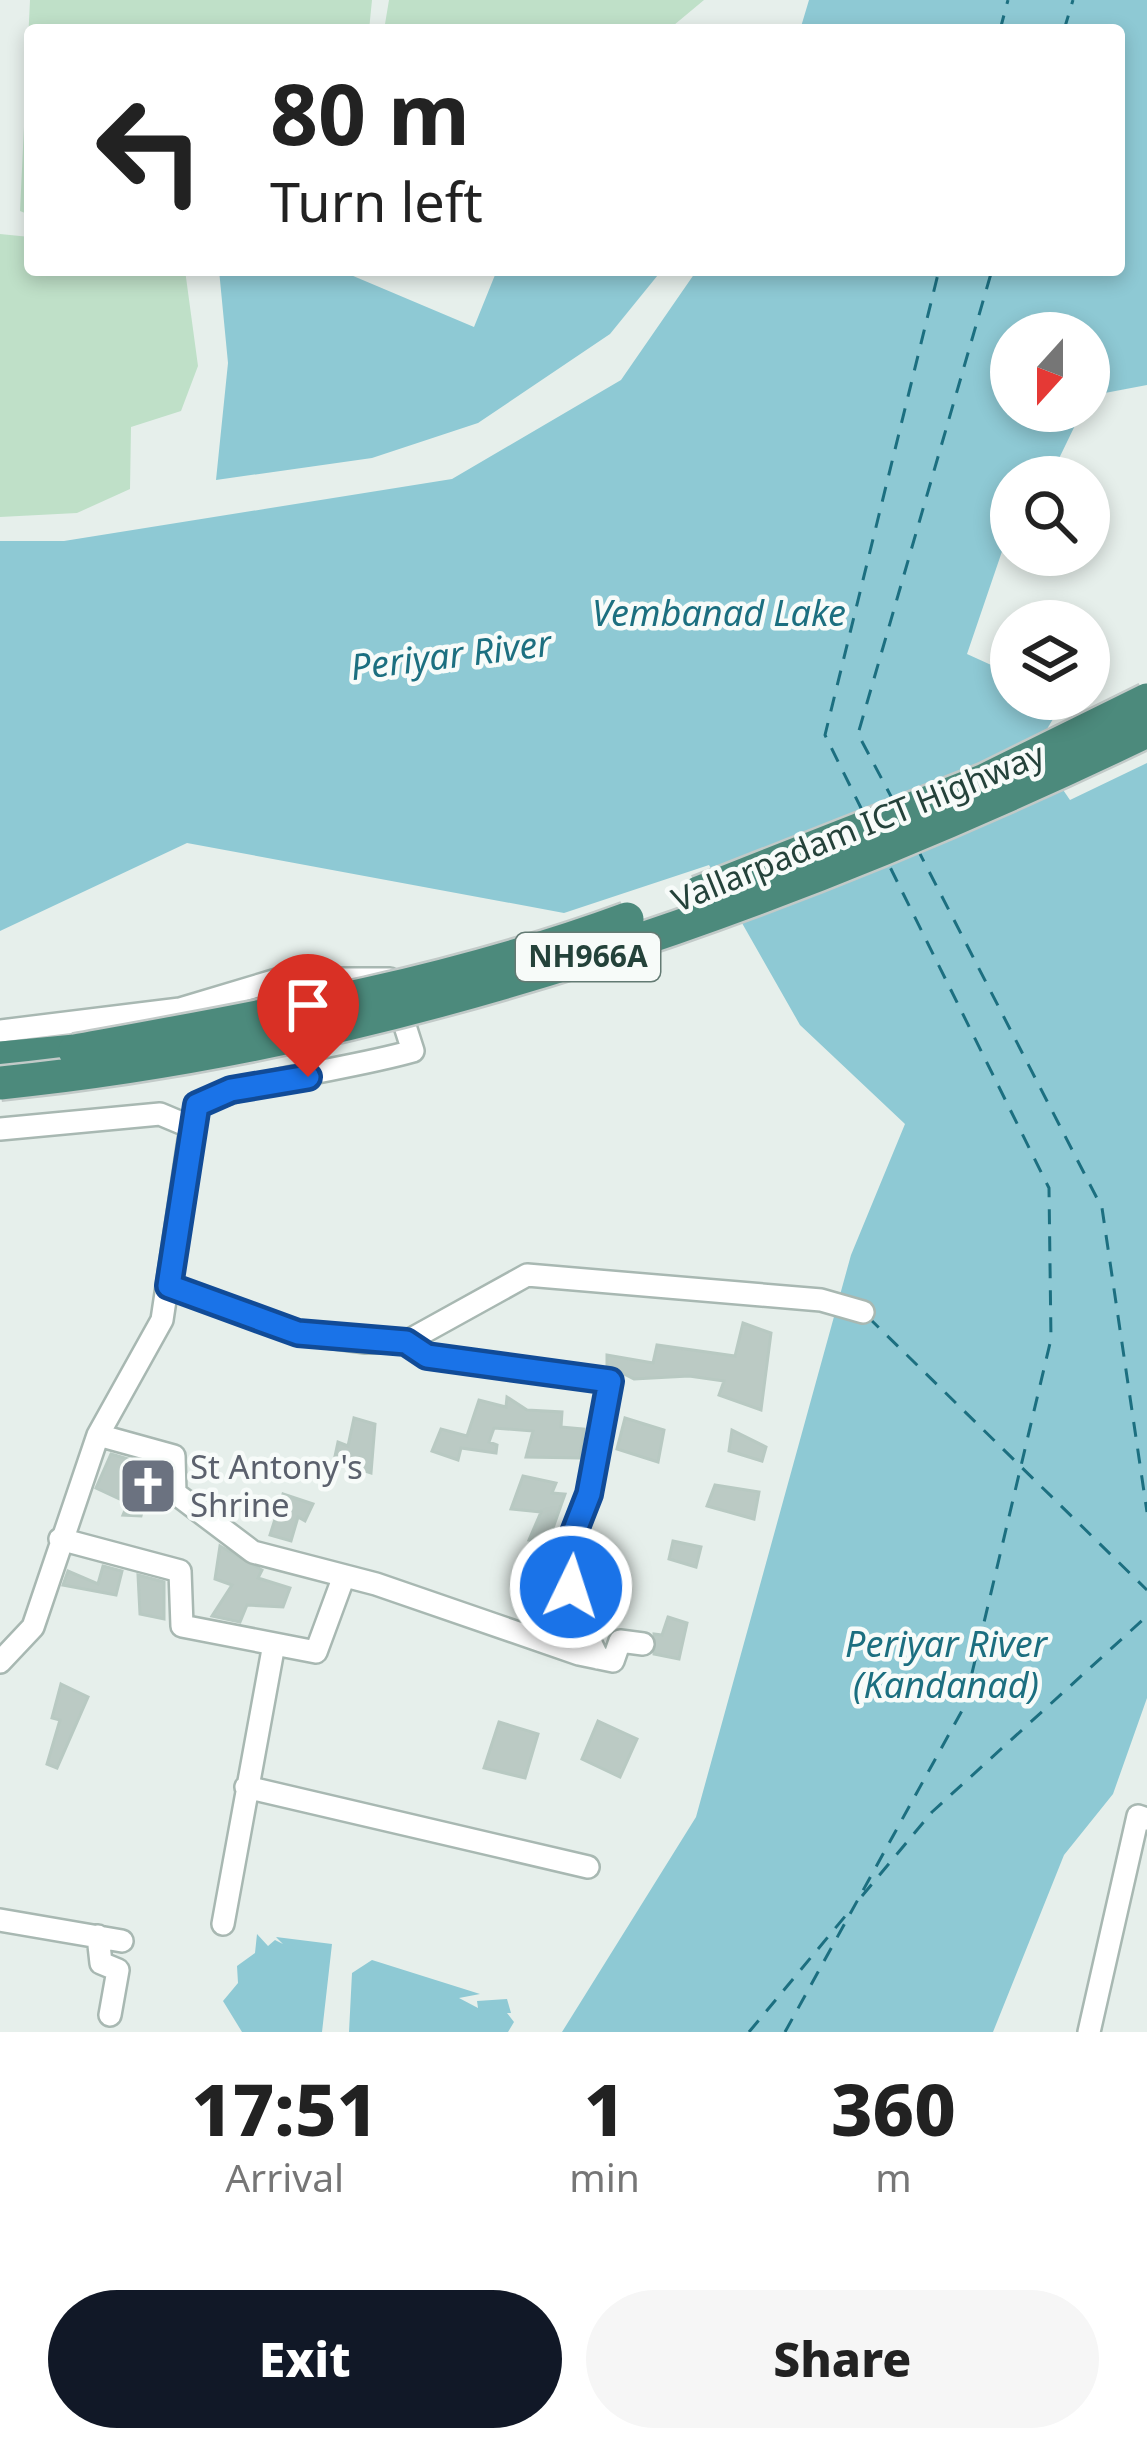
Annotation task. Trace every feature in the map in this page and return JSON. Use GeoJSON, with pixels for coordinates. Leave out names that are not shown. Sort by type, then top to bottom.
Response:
{"type":"FeatureCollection","features":[{"type":"Feature","properties":{"kind":"highway","name":"Vallarpadam ICT Highway"},"geometry":{"type":"LineString","coordinates":[[0,1058],[76,1051],[333,1004],[484,966],[808,852],[985,780],[1147,700]]}},
{"type":"Feature","properties":{"kind":"highway","name":"Vallarpadam ICT Highway"},"geometry":{"type":"LineString","coordinates":[[0,1083],[100,1072],[320,1030],[573,962],[904,839],[1147,731]]}},
{"type":"Feature","properties":{"kind":"street"},"geometry":{"type":"LineString","coordinates":[[0,1031],[180,1009],[280,979],[390,979],[413,1051],[197,1105],[162,1319],[98,1435],[33,1627],[0,1662]]}},
{"type":"Feature","properties":{"kind":"street"},"geometry":{"type":"LineString","coordinates":[[212,999],[216,1097]]}},
{"type":"Feature","properties":{"kind":"street"},"geometry":{"type":"LineString","coordinates":[[0,1130],[160,1114],[191,1127]]}},
{"type":"Feature","properties":{"kind":"street"},"geometry":{"type":"LineString","coordinates":[[406,1342],[527,1276],[821,1300],[863,1312]]}},
{"type":"Feature","properties":{"kind":"street"},"geometry":{"type":"LineString","coordinates":[[169,1286],[298,1333],[406,1342],[427,1356],[610,1381],[589,1494],[564,1558],[578,1616],[598,1658]]}},
{"type":"Feature","properties":{"kind":"street"},"geometry":{"type":"LineString","coordinates":[[98,1435],[173,1456],[175,1493],[253,1552],[344,1576],[598,1658],[613,1661],[620,1641],[643,1644]]}},
{"type":"Feature","properties":{"kind":"street"},"geometry":{"type":"LineString","coordinates":[[60,1539],[180,1571],[182,1626],[316,1652],[344,1576]]}},
{"type":"Feature","properties":{"kind":"street"},"geometry":{"type":"LineString","coordinates":[[223,1924],[274,1644]]}},
{"type":"Feature","properties":{"kind":"street"},"geometry":{"type":"LineString","coordinates":[[246,1787],[588,1867]]}},
{"type":"Feature","properties":{"kind":"street"},"geometry":{"type":"LineString","coordinates":[[1089,2032],[1121,1875],[1138,1816],[1147,1819]]}},
{"type":"Feature","properties":{"kind":"street"},"geometry":{"type":"LineString","coordinates":[[0,1920],[122,1941]]}},
{"type":"Feature","properties":{"kind":"street"},"geometry":{"type":"LineString","coordinates":[[98,1936],[101,1963],[118,1970],[110,2015]]}},
{"type":"Feature","properties":{"kind":"green space"},"geometry":{"type":"Polygon","coordinates":[[[30,0],[372,0],[370,24],[29,24],[30,0]]]}},
{"type":"Feature","properties":{"kind":"green space"},"geometry":{"type":"Polygon","coordinates":[[[389,0],[704,0],[675,24],[385,24],[389,0]]]}},
{"type":"Feature","properties":{"kind":"green space"},"geometry":{"type":"Polygon","coordinates":[[[24,127],[24,213],[20,211],[24,127]]]}},
{"type":"Feature","properties":{"kind":"green space"},"geometry":{"type":"Polygon","coordinates":[[[0,234],[24,236],[24,276],[186,276],[198,366],[181,411],[131,427],[130,489],[77,513],[0,517],[0,234]]]}},
{"type":"Feature","properties":{"kind":"water"},"geometry":{"type":"Polygon","coordinates":[[[809,0],[1147,0],[1147,385],[1110,392],[1110,312],[990,312],[990,432],[1072,432],[1060,456],[990,456],[990,576],[994,576],[967,654],[990,664],[990,720],[1052,720],[1035,749],[1070,800],[1147,763],[1147,1698],[1113,1794],[1064,1855],[993,2032],[562,2032],[696,1817],[851,1255],[905,1124],[800,1025],[709,865],[564,913],[187,843],[0,931],[0,541],[64,541],[452,479],[621,380],[693,276],[1125,276],[1125,24],[802,24],[809,0]]]}},
{"type":"Feature","properties":{"kind":"water"},"geometry":{"type":"Polygon","coordinates":[[[220,276],[353,276],[474,327],[495,276],[657,276],[610,334],[478,423],[372,458],[216,480],[228,363],[220,276]]]}},
{"type":"Feature","properties":{"kind":"water"},"geometry":{"type":"Polygon","coordinates":[[[257,1934],[268,1946],[275,1940],[283,1944],[276,1937],[332,1944],[322,2032],[242,2032],[223,2001],[238,1983],[237,1966],[255,1953],[257,1934]]]}},
{"type":"Feature","properties":{"kind":"water"},"geometry":{"type":"Polygon","coordinates":[[[372,1960],[480,1994],[459,1998],[478,2008],[477,2001],[507,1999],[511,2013],[507,2013],[514,2022],[508,2032],[349,2032],[352,1973],[372,1960]]]}},
{"type":"Feature","properties":{"kind":"building"},"geometry":{"type":"Polygon","coordinates":[[[743,1323],[771,1333],[761,1410],[719,1395],[724,1381],[689,1376],[634,1379],[607,1365],[607,1355],[653,1363],[657,1345],[735,1356],[743,1323]]]}},
{"type":"Feature","properties":{"kind":"building"},"geometry":{"type":"Polygon","coordinates":[[[507,1397],[527,1410],[562,1412],[561,1427],[584,1429],[580,1458],[526,1457],[533,1431],[494,1428],[489,1442],[497,1445],[496,1453],[461,1448],[458,1460],[432,1451],[441,1429],[467,1436],[479,1400],[506,1407],[507,1397]]]}},
{"type":"Feature","properties":{"kind":"building"},"geometry":{"type":"Polygon","coordinates":[[[354,1418],[375,1424],[371,1473],[334,1461],[338,1442],[348,1446],[354,1418]]]}},
{"type":"Feature","properties":{"kind":"building"},"geometry":{"type":"Polygon","coordinates":[[[625,1418],[664,1430],[658,1462],[617,1449],[625,1418]]]}},
{"type":"Feature","properties":{"kind":"building"},"geometry":{"type":"Polygon","coordinates":[[[732,1430],[766,1447],[762,1461],[729,1451],[732,1430]]]}},
{"type":"Feature","properties":{"kind":"building"},"geometry":{"type":"Polygon","coordinates":[[[111,1454],[159,1468],[151,1507],[144,1504],[141,1516],[123,1515],[128,1503],[96,1488],[111,1454]]]}},
{"type":"Feature","properties":{"kind":"building"},"geometry":{"type":"Polygon","coordinates":[[[523,1476],[556,1483],[552,1493],[565,1494],[548,1542],[529,1540],[541,1512],[511,1509],[523,1476]]]}},
{"type":"Feature","properties":{"kind":"building"},"geometry":{"type":"Polygon","coordinates":[[[715,1485],[759,1492],[754,1519],[707,1506],[715,1485]]]}},
{"type":"Feature","properties":{"kind":"building"},"geometry":{"type":"Polygon","coordinates":[[[283,1494],[313,1504],[305,1521],[298,1517],[291,1541],[270,1535],[283,1494]]]}},
{"type":"Feature","properties":{"kind":"building"},"geometry":{"type":"Polygon","coordinates":[[[673,1541],[701,1547],[696,1567],[669,1559],[673,1541]]]}},
{"type":"Feature","properties":{"kind":"building"},"geometry":{"type":"Polygon","coordinates":[[[220,1546],[262,1570],[258,1578],[290,1588],[283,1607],[247,1605],[240,1622],[212,1616],[232,1585],[215,1579],[220,1546]]]}},
{"type":"Feature","properties":{"kind":"building"},"geometry":{"type":"Polygon","coordinates":[[[103,1566],[122,1571],[116,1595],[63,1585],[68,1571],[98,1584],[103,1566]]]}},
{"type":"Feature","properties":{"kind":"building"},"geometry":{"type":"Polygon","coordinates":[[[138,1575],[164,1582],[164,1619],[140,1614],[138,1575]]]}},
{"type":"Feature","properties":{"kind":"building"},"geometry":{"type":"Polygon","coordinates":[[[668,1617],[687,1623],[679,1659],[654,1654],[654,1634],[662,1635],[668,1617]]]}},
{"type":"Feature","properties":{"kind":"building"},"geometry":{"type":"Polygon","coordinates":[[[61,1684],[88,1697],[57,1768],[47,1764],[60,1720],[52,1718],[61,1684]]]}},
{"type":"Feature","properties":{"kind":"building"},"geometry":{"type":"Polygon","coordinates":[[[598,1721],[637,1739],[620,1777],[582,1759],[598,1721]]]}},
{"type":"Feature","properties":{"kind":"building"},"geometry":{"type":"Polygon","coordinates":[[[499,1722],[538,1734],[525,1778],[484,1768],[499,1722]]]}},
{"type":"Feature","properties":{"kind":"ferry route"},"geometry":{"type":"LineString","coordinates":[[1002,24],[1008,0]]}},
{"type":"Feature","properties":{"kind":"ferry route"},"geometry":{"type":"LineString","coordinates":[[1066,24],[1073,0]]}},
{"type":"Feature","properties":{"kind":"ferry route"},"geometry":{"type":"LineString","coordinates":[[862,810],[825,735],[938,276]]}},
{"type":"Feature","properties":{"kind":"ferry route"},"geometry":{"type":"LineString","coordinates":[[894,802],[858,734],[990,276]]}},
{"type":"Feature","properties":{"kind":"ferry route"},"geometry":{"type":"LineString","coordinates":[[917,848],[1102,1208],[1147,1512]]}},
{"type":"Feature","properties":{"kind":"ferry route"},"geometry":{"type":"LineString","coordinates":[[785,2032],[964,1707],[1051,1339],[1049,1188],[887,861]]}},
{"type":"Feature","properties":{"kind":"ferry route"},"geometry":{"type":"LineString","coordinates":[[868,1317],[1147,1590]]}},
{"type":"Feature","properties":{"kind":"ferry route"},"geometry":{"type":"LineString","coordinates":[[862,1896],[932,1812],[1147,1616]]}},
{"type":"Feature","properties":{"kind":"ferry route"},"geometry":{"type":"LineString","coordinates":[[749,2032],[852,1908]]}},
{"type":"Feature","properties":{"kind":"place","name":"St Antony's Shrine"},"geometry":{"type":"Point","coordinates":[148,1486]}},
{"type":"Feature","properties":{"kind":"route"},"geometry":{"type":"LineString","coordinates":[[308,1077],[231,1090],[197,1105],[169,1286],[298,1333],[406,1342],[427,1356],[610,1381],[589,1494],[564,1558],[571,1587]]}},
{"type":"Feature","properties":{"kind":"water label","name":"Vembanad Lake"},"geometry":{"type":"Point","coordinates":[719,613]}},
{"type":"Feature","properties":{"kind":"water label","name":"Periyar River"},"geometry":{"type":"Point","coordinates":[451,655]}},
{"type":"Feature","properties":{"kind":"water label","name":"Periyar River (Kandanad)"},"geometry":{"type":"Point","coordinates":[946,1664]}}]}
